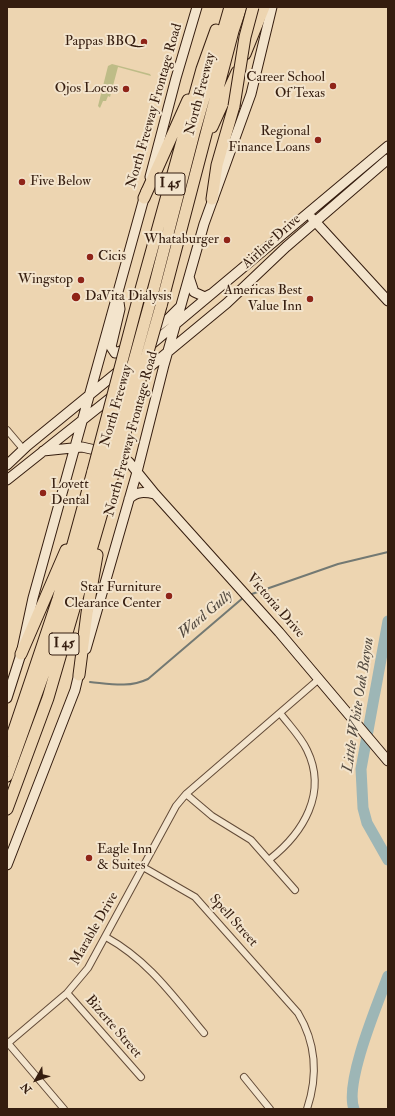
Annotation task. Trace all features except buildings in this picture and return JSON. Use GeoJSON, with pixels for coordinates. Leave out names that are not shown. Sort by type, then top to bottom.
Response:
{"type":"FeatureCollection","features":[{"type":"Feature","properties":{"kind":"highway","name":"North Freeway"},"geometry":{"type":"LineString","coordinates":[[7,751],[58,599],[75,536],[103,473],[138,300],[202,69],[224,7]]}},
{"type":"Feature","properties":{"kind":"highway","name":"North Freeway"},"geometry":{"type":"LineString","coordinates":[[155,304],[192,141],[230,7]]}},
{"type":"Feature","properties":{"kind":"highway","name":"North Freeway"},"geometry":{"type":"LineString","coordinates":[[7,776],[54,645],[103,473],[200,153],[233,31],[241,7]]}},
{"type":"Feature","properties":{"kind":"highway"},"geometry":{"type":"LineString","coordinates":[[212,199],[217,165],[234,106],[245,37],[253,7]]}},
{"type":"Feature","properties":{"kind":"highway"},"geometry":{"type":"LineString","coordinates":[[200,153],[227,97],[264,7]]}},
{"type":"Feature","properties":{"kind":"highway"},"geometry":{"type":"LineString","coordinates":[[144,198],[202,69]]}},
{"type":"Feature","properties":{"kind":"highway","name":"North Freeway"},"geometry":{"type":"LineString","coordinates":[[7,809],[48,698],[107,500],[103,473]]}},
{"type":"Feature","properties":{"kind":"highway"},"geometry":{"type":"LineString","coordinates":[[78,675],[87,613],[107,500]]}},
{"type":"Feature","properties":{"kind":"highway"},"geometry":{"type":"LineString","coordinates":[[21,654],[63,555],[75,536]]}},
{"type":"Feature","properties":{"kind":"main road","name":"North Freeway Frontage Road"},"geometry":{"type":"LineString","coordinates":[[7,698],[21,654],[33,598],[74,447],[90,395],[176,78],[197,7]]}},
{"type":"Feature","properties":{"kind":"main road","name":"North Freeway Frontage Road"},"geometry":{"type":"LineString","coordinates":[[7,865],[75,690],[78,675],[137,472],[181,304],[212,199],[236,139],[251,94],[272,7]]}},
{"type":"Feature","properties":{"kind":"main road","name":"Airline Drive"},"geometry":{"type":"LineString","coordinates":[[7,465],[175,326],[388,146]]}},
{"type":"Feature","properties":{"kind":"main road","name":"Airline Drive"},"geometry":{"type":"LineString","coordinates":[[10,477],[168,353],[227,304],[275,257],[388,159]]}},
{"type":"Feature","properties":{"kind":"main road"},"geometry":{"type":"LineString","coordinates":[[307,213],[388,301]]}},
{"type":"Feature","properties":{"kind":"main road"},"geometry":{"type":"LineString","coordinates":[[267,247],[275,257]]}},
{"type":"Feature","properties":{"kind":"main road"},"geometry":{"type":"LineString","coordinates":[[189,277],[193,289],[197,294],[205,297],[214,292]]}},
{"type":"Feature","properties":{"kind":"main road"},"geometry":{"type":"LineString","coordinates":[[118,292],[120,309],[111,342],[112,349],[115,353],[130,347],[169,318],[181,304]]}},
{"type":"Feature","properties":{"kind":"main road","name":"Victoria Drive"},"geometry":{"type":"LineString","coordinates":[[43,451],[74,447],[91,448],[122,457],[129,462],[155,494],[320,679],[388,761]]}},
{"type":"Feature","properties":{"kind":"main road"},"geometry":{"type":"LineString","coordinates":[[10,477],[17,464],[25,456],[24,450]]}},
{"type":"Feature","properties":{"kind":"main road"},"geometry":{"type":"LineString","coordinates":[[53,450],[63,453],[70,463]]}},
{"type":"Feature","properties":{"kind":"main road"},"geometry":{"type":"LineString","coordinates":[[129,500],[134,494],[155,494]]}},
{"type":"Feature","properties":{"kind":"street"},"geometry":{"type":"LineString","coordinates":[[7,430],[24,450]]}},
{"type":"Feature","properties":{"kind":"street","name":"Marable Drive"},"geometry":{"type":"LineString","coordinates":[[7,1043],[67,993],[88,968],[176,806],[186,794],[320,679]]}},
{"type":"Feature","properties":{"kind":"street"},"geometry":{"type":"LineString","coordinates":[[270,860],[282,850],[300,830],[307,818],[314,788],[312,763],[307,750],[280,714]]}},
{"type":"Feature","properties":{"kind":"street"},"geometry":{"type":"LineString","coordinates":[[186,794],[212,816],[251,840],[295,890]]}},
{"type":"Feature","properties":{"kind":"street","name":"Spell Street"},"geometry":{"type":"LineString","coordinates":[[143,867],[194,897],[294,1009],[306,1027],[314,1056],[311,1091],[307,1109]]}},
{"type":"Feature","properties":{"kind":"street"},"geometry":{"type":"LineString","coordinates":[[106,937],[135,955],[151,970],[204,1033]]}},
{"type":"Feature","properties":{"kind":"street","name":"Bizerte Street"},"geometry":{"type":"LineString","coordinates":[[67,993],[141,1077]]}},
{"type":"Feature","properties":{"kind":"street"},"geometry":{"type":"LineString","coordinates":[[7,1043],[64,1109]]}},
{"type":"Feature","properties":{"kind":"street"},"geometry":{"type":"LineString","coordinates":[[244,1077],[270,1109]]}},
{"type":"Feature","properties":{"kind":"shaded area"},"geometry":{"type":"Polygon","coordinates":[[[112,64],[150,74],[151,76],[118,67],[110,97],[108,96],[106,101],[103,101],[100,108],[98,106],[108,66],[112,64]]]}},
{"type":"Feature","properties":{"kind":"waterway","name":"Ward Gully"},"geometry":{"type":"LineString","coordinates":[[249,595],[338,564],[388,552]]}},
{"type":"Feature","properties":{"kind":"waterway","name":"Ward Gully"},"geometry":{"type":"LineString","coordinates":[[90,682],[134,684],[148,679],[244,597]]}},
{"type":"Feature","properties":{"kind":"waterway","name":"Little White Oak Bayou"},"geometry":{"type":"LineString","coordinates":[[388,621],[361,769],[363,808],[367,823],[388,860]]}},
{"type":"Feature","properties":{"kind":"waterway","name":"Little White Oak Bayou"},"geometry":{"type":"LineString","coordinates":[[354,1109],[352,1097],[358,1063],[370,1023],[388,976]]}},
{"type":"Feature","properties":{"kind":"place","name":"Pappas BBQ"},"geometry":{"type":"Point","coordinates":[144,42]}},
{"type":"Feature","properties":{"kind":"place","name":"Career School Of Texas"},"geometry":{"type":"Point","coordinates":[333,86]}},
{"type":"Feature","properties":{"kind":"place","name":"Ojos Locos"},"geometry":{"type":"Point","coordinates":[126,89]}},
{"type":"Feature","properties":{"kind":"place","name":"Regional Finance Loans"},"geometry":{"type":"Point","coordinates":[318,140]}},
{"type":"Feature","properties":{"kind":"place","name":"Five Below"},"geometry":{"type":"Point","coordinates":[22,182]}},
{"type":"Feature","properties":{"kind":"place","name":"Whataburger"},"geometry":{"type":"Point","coordinates":[227,240]}},
{"type":"Feature","properties":{"kind":"place","name":"Cicis"},"geometry":{"type":"Point","coordinates":[90,257]}},
{"type":"Feature","properties":{"kind":"place","name":"Wingstop"},"geometry":{"type":"Point","coordinates":[81,280]}},
{"type":"Feature","properties":{"kind":"place","name":"DaVita Dialysis"},"geometry":{"type":"Point","coordinates":[76,297]}},
{"type":"Feature","properties":{"kind":"place","name":"Americas Best Value Inn"},"geometry":{"type":"Point","coordinates":[310,299]}},
{"type":"Feature","properties":{"kind":"place","name":"Lovett Dental"},"geometry":{"type":"Point","coordinates":[43,493]}},
{"type":"Feature","properties":{"kind":"place","name":"Star Furniture Clearance Center"},"geometry":{"type":"Point","coordinates":[169,596]}},
{"type":"Feature","properties":{"kind":"place","name":"Eagle Inn & Suites"},"geometry":{"type":"Point","coordinates":[89,858]}}]}
